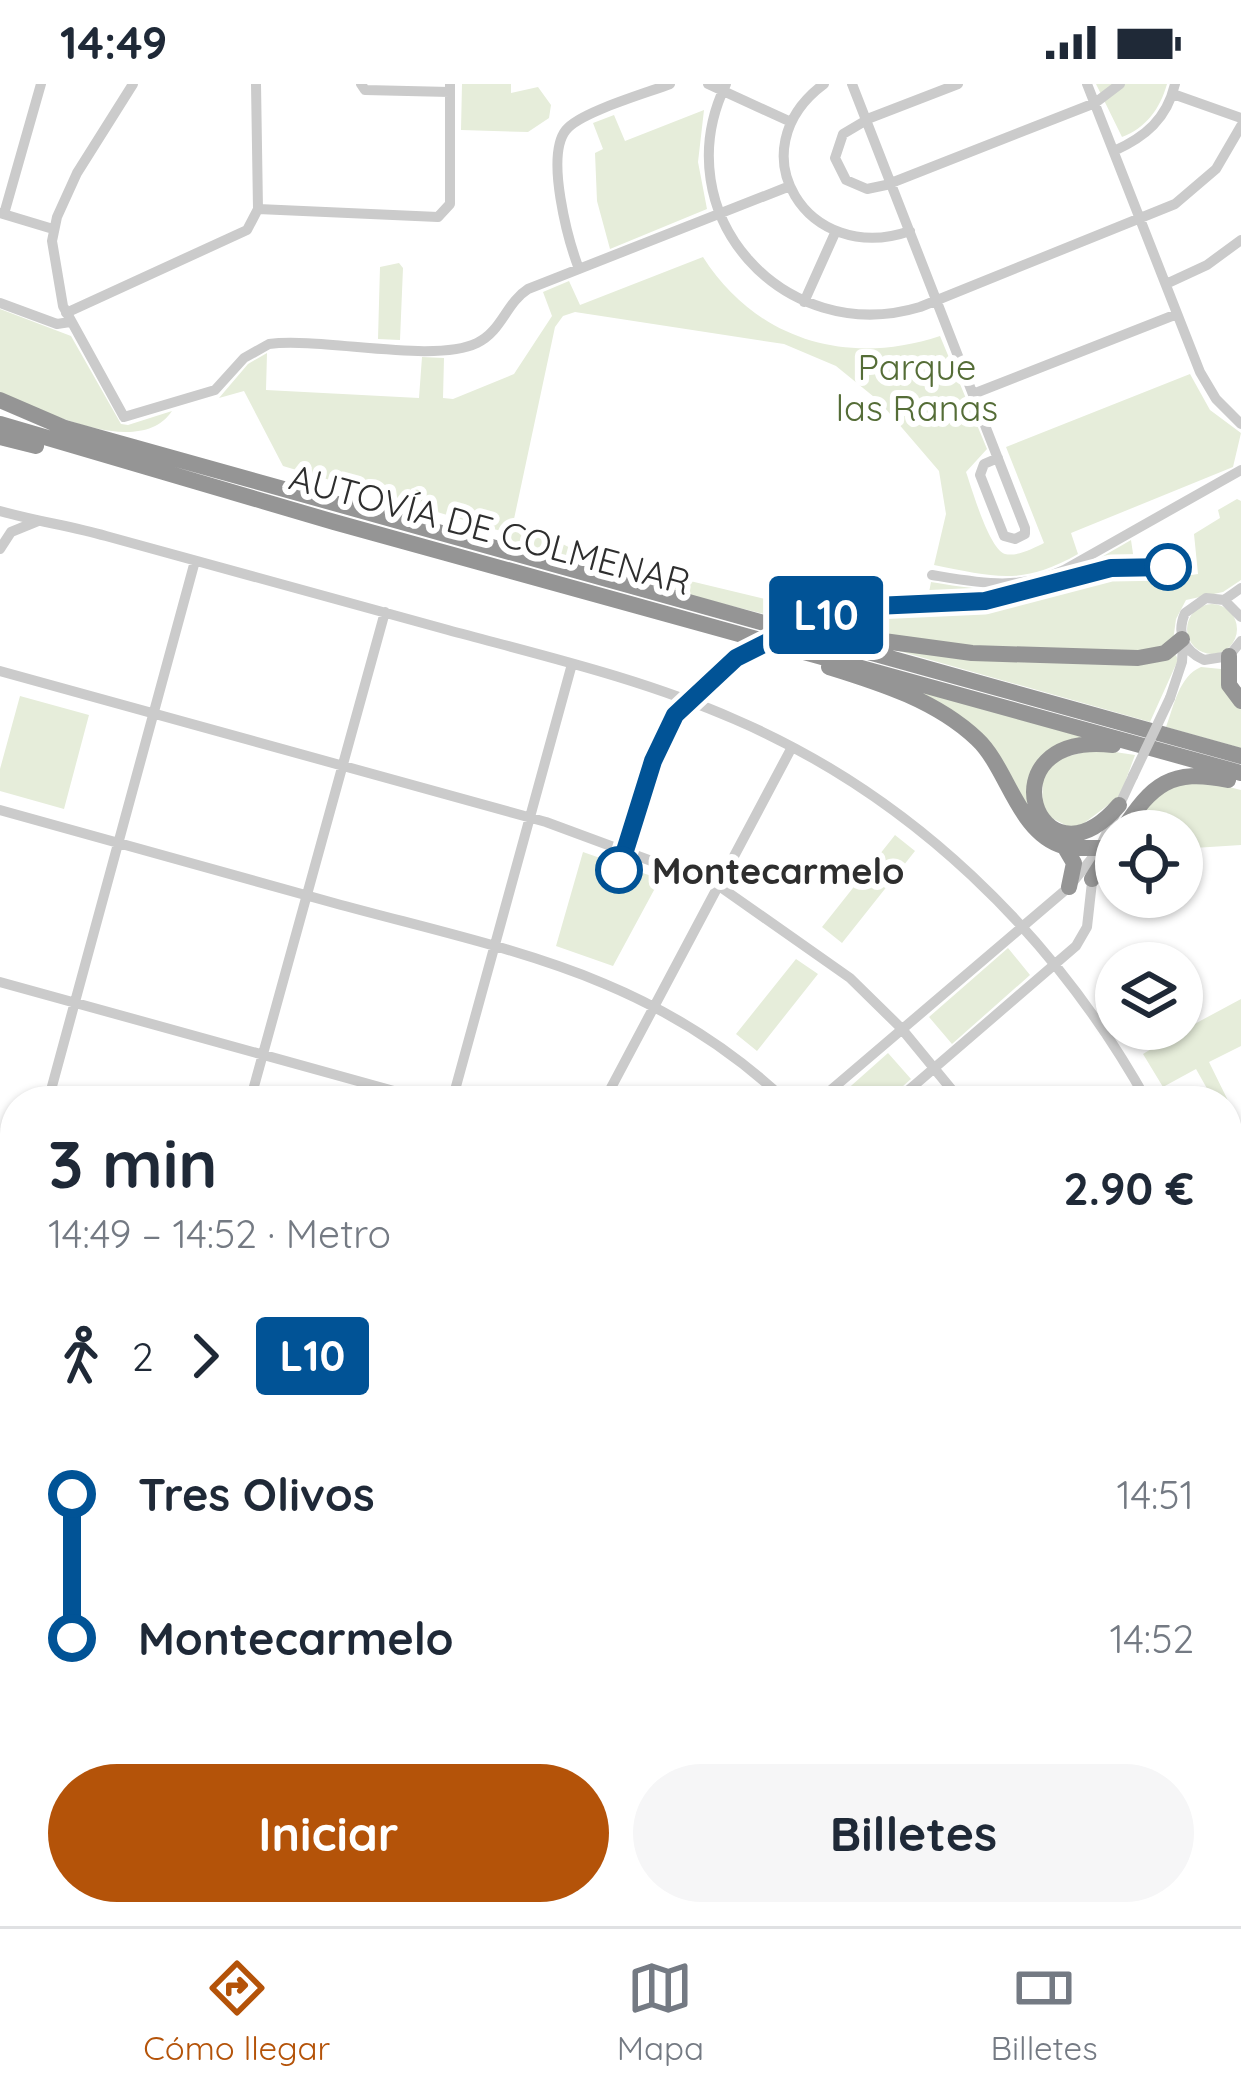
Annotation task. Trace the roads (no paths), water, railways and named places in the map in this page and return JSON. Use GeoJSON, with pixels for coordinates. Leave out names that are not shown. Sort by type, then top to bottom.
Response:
{"type":"FeatureCollection","features":[{"type":"Feature","properties":{"kind":"highway"},"geometry":{"type":"LineString","coordinates":[[0,400],[65,428]]}},
{"type":"Feature","properties":{"kind":"highway"},"geometry":{"type":"LineString","coordinates":[[0,410],[65,428]]}},
{"type":"Feature","properties":{"kind":"highway","name":"AUTOVÍA DE COLMENAR"},"geometry":{"type":"LineString","coordinates":[[0,424],[1241,772]]}},
{"type":"Feature","properties":{"kind":"highway","name":"AUTOVÍA DE COLMENAR"},"geometry":{"type":"LineString","coordinates":[[65,428],[1241,756]]}},
{"type":"Feature","properties":{"kind":"highway"},"geometry":{"type":"LineString","coordinates":[[0,437],[223,490]]}},
{"type":"Feature","properties":{"kind":"highway"},"geometry":{"type":"LineString","coordinates":[[645,607],[897,691],[946,715],[981,742],[1040,832],[1064,846],[1074,863],[1069,887]]}},
{"type":"Feature","properties":{"kind":"highway"},"geometry":{"type":"LineString","coordinates":[[737,613],[873,640],[972,653],[1152,658],[1182,641]]}},
{"type":"Feature","properties":{"kind":"highway"},"geometry":{"type":"LineString","coordinates":[[1235,656],[1231,689],[1241,701]]}},
{"type":"Feature","properties":{"kind":"highway"},"geometry":{"type":"LineString","coordinates":[[1119,805],[1095,829],[1072,836],[1060,833],[1036,811],[1033,779],[1052,755],[1085,744],[1197,760]]}},
{"type":"Feature","properties":{"kind":"highway"},"geometry":{"type":"LineString","coordinates":[[1135,810],[1161,784],[1180,776],[1200,774],[1241,783]]}},
{"type":"Feature","properties":{"kind":"highway"},"geometry":{"type":"LineString","coordinates":[[1064,846],[1095,845]]}},
{"type":"Feature","properties":{"kind":"highway"},"geometry":{"type":"LineString","coordinates":[[1092,879],[1095,872]]}},
{"type":"Feature","properties":{"kind":"street"},"geometry":{"type":"LineString","coordinates":[[41,84],[2,214],[53,229]]}},
{"type":"Feature","properties":{"kind":"street"},"geometry":{"type":"LineString","coordinates":[[133,84],[77,173],[53,229],[52,250],[68,318],[124,417],[215,391],[244,358],[269,344],[441,350],[472,346],[494,331],[521,293],[790,187]]}},
{"type":"Feature","properties":{"kind":"street"},"geometry":{"type":"LineString","coordinates":[[0,303],[57,324],[142,275],[247,230],[258,209],[256,84]]}},
{"type":"Feature","properties":{"kind":"street"},"geometry":{"type":"LineString","coordinates":[[258,209],[438,217],[445,213],[450,204],[450,88],[365,90],[361,84]]}},
{"type":"Feature","properties":{"kind":"street"},"geometry":{"type":"LineString","coordinates":[[579,269],[560,185],[563,133],[578,121],[670,84]]}},
{"type":"Feature","properties":{"kind":"street"},"geometry":{"type":"LineString","coordinates":[[708,84],[724,87],[791,122]]}},
{"type":"Feature","properties":{"kind":"street"},"geometry":{"type":"LineString","coordinates":[[824,84],[791,122],[784,152],[790,187],[809,215],[835,233],[875,239],[910,231]]}},
{"type":"Feature","properties":{"kind":"street"},"geometry":{"type":"LineString","coordinates":[[852,84],[974,394],[1025,528],[1025,534],[1015,539],[1004,536],[980,475],[984,464],[998,458]]}},
{"type":"Feature","properties":{"kind":"street"},"geometry":{"type":"LineString","coordinates":[[958,84],[866,120],[843,134],[836,150],[837,166],[846,180],[861,188],[891,183],[1095,104],[1120,84]]}},
{"type":"Feature","properties":{"kind":"street"},"geometry":{"type":"LineString","coordinates":[[1087,84],[1207,386],[1238,419]]}},
{"type":"Feature","properties":{"kind":"street"},"geometry":{"type":"LineString","coordinates":[[724,87],[709,151],[720,214],[751,264],[781,290],[835,312],[906,311],[1141,220],[1175,204],[1204,182],[1227,154],[1241,122],[1174,89],[1150,130],[1114,151]]}},
{"type":"Feature","properties":{"kind":"street"},"geometry":{"type":"LineString","coordinates":[[805,302],[835,233]]}},
{"type":"Feature","properties":{"kind":"street"},"geometry":{"type":"LineString","coordinates":[[1166,284],[1207,265],[1241,240]]}},
{"type":"Feature","properties":{"kind":"street"},"geometry":{"type":"LineString","coordinates":[[974,394],[1177,314]]}},
{"type":"Feature","properties":{"kind":"street"},"geometry":{"type":"LineString","coordinates":[[932,575],[1003,585],[1040,580],[1241,470]]}},
{"type":"Feature","properties":{"kind":"street"},"geometry":{"type":"LineString","coordinates":[[0,511],[572,664],[683,699],[792,747],[868,793],[978,880],[1055,963],[1138,1086]]}},
{"type":"Feature","properties":{"kind":"street"},"geometry":{"type":"LineString","coordinates":[[0,549],[11,532],[28,522],[47,520]]}},
{"type":"Feature","properties":{"kind":"street"},"geometry":{"type":"LineString","coordinates":[[52,1086],[195,561]]}},
{"type":"Feature","properties":{"kind":"street"},"geometry":{"type":"LineString","coordinates":[[1224,600],[1241,588]]}},
{"type":"Feature","properties":{"kind":"street"},"geometry":{"type":"LineString","coordinates":[[1177,683],[1182,621],[1191,606],[1206,598],[1224,600],[1241,616]]}},
{"type":"Feature","properties":{"kind":"street"},"geometry":{"type":"LineString","coordinates":[[254,1086],[385,612]]}},
{"type":"Feature","properties":{"kind":"street"},"geometry":{"type":"LineString","coordinates":[[1182,641],[1204,660]]}},
{"type":"Feature","properties":{"kind":"street"},"geometry":{"type":"LineString","coordinates":[[1118,810],[1177,683],[1204,660],[1235,656]]}},
{"type":"Feature","properties":{"kind":"street"},"geometry":{"type":"LineString","coordinates":[[456,1086],[572,664]]}},
{"type":"Feature","properties":{"kind":"street"},"geometry":{"type":"LineString","coordinates":[[0,671],[529,818],[719,886],[818,952],[901,1028],[950,1086]]}},
{"type":"Feature","properties":{"kind":"street"},"geometry":{"type":"LineString","coordinates":[[612,1086],[792,747]]}},
{"type":"Feature","properties":{"kind":"street"},"geometry":{"type":"LineString","coordinates":[[0,810],[495,945],[602,980],[656,1005],[735,1055],[769,1086]]}},
{"type":"Feature","properties":{"kind":"street"},"geometry":{"type":"LineString","coordinates":[[835,1086],[1069,887],[1095,858]]}},
{"type":"Feature","properties":{"kind":"street"},"geometry":{"type":"LineString","coordinates":[[913,1086],[1085,933],[1092,879]]}},
{"type":"Feature","properties":{"kind":"street"},"geometry":{"type":"LineString","coordinates":[[0,982],[374,1086]]}},
{"type":"Feature","properties":{"kind":"metro line","name":"L10"},"geometry":{"type":"LineString","coordinates":[[619,870],[653,761],[675,715],[736,658],[813,619],[853,607],[985,601],[1111,568],[1168,567]]}},
{"type":"Feature","properties":{"kind":"place","name":"Montecarmelo"},"geometry":{"type":"Point","coordinates":[619,870]}},
{"type":"Feature","properties":{"kind":"park label","name":"Parque las Ranas"},"geometry":{"type":"Point","coordinates":[917,386]}}]}
